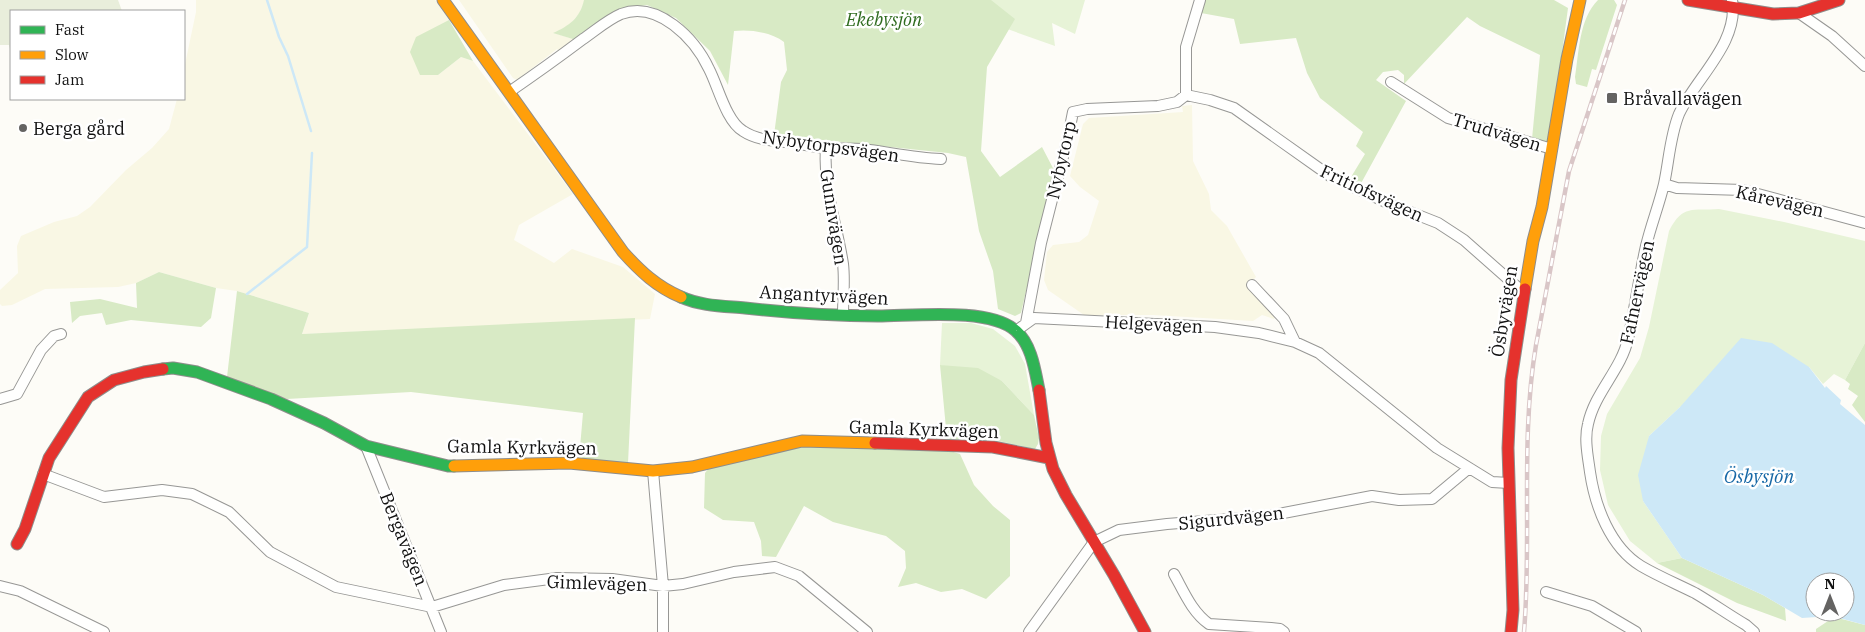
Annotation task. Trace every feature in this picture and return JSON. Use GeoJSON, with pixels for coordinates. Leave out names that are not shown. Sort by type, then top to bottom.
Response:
{"type":"FeatureCollection","features":[{"type":"Feature","properties":{"kind":"street","name":"Angantyrvägen"},"geometry":{"type":"LineString","coordinates":[[442,0],[622,252],[642,274],[678,297],[702,304],[788,313],[978,316],[1001,323],[1016,331]]}},
{"type":"Feature","properties":{"kind":"street"},"geometry":{"type":"LineString","coordinates":[[1186,95],[1186,47],[1200,0]]}},
{"type":"Feature","properties":{"kind":"street","name":"Ösbyvägen"},"geometry":{"type":"LineString","coordinates":[[1511,632],[1513,610],[1508,448],[1511,380],[1533,241],[1542,207],[1567,59],[1580,0]]}},
{"type":"Feature","properties":{"kind":"street"},"geometry":{"type":"LineString","coordinates":[[1688,0],[1733,3],[1772,14],[1799,13],[1839,0]]}},
{"type":"Feature","properties":{"kind":"street","name":"Fafnervägen"},"geometry":{"type":"LineString","coordinates":[[1733,3],[1725,41],[1718,55],[1679,114],[1664,184],[1646,245],[1628,341],[1615,371],[1596,400],[1586,433],[1593,493],[1604,522],[1621,548],[1639,565],[1695,594],[1746,625],[1754,632]]}},
{"type":"Feature","properties":{"kind":"street","name":"Nybytorpsvägen"},"geometry":{"type":"LineString","coordinates":[[509,92],[604,24],[622,14],[642,11],[656,15],[672,24],[686,35],[699,50],[709,68],[728,113],[736,125],[743,131],[764,140],[826,148],[886,152],[917,158],[941,159]]}},
{"type":"Feature","properties":{"kind":"street"},"geometry":{"type":"LineString","coordinates":[[1799,13],[1832,36],[1865,66]]}},
{"type":"Feature","properties":{"kind":"street","name":"Trudvägen"},"geometry":{"type":"LineString","coordinates":[[1391,82],[1448,118],[1552,149]]}},
{"type":"Feature","properties":{"kind":"street","name":"Fritiofsvägen"},"geometry":{"type":"LineString","coordinates":[[1186,95],[1234,108],[1330,176],[1390,204],[1438,223],[1464,240],[1524,293]]}},
{"type":"Feature","properties":{"kind":"street","name":"Nybytorp"},"geometry":{"type":"LineString","coordinates":[[1026,323],[1041,243],[1073,112],[1087,109],[1158,106],[1177,102],[1186,95]]}},
{"type":"Feature","properties":{"kind":"street","name":"Gunnvägen"},"geometry":{"type":"LineString","coordinates":[[826,148],[825,169],[827,189],[843,266],[843,315]]}},
{"type":"Feature","properties":{"kind":"street","name":"Kårevägen"},"geometry":{"type":"LineString","coordinates":[[1664,184],[1677,188],[1743,190],[1865,223]]}},
{"type":"Feature","properties":{"kind":"street"},"geometry":{"type":"LineString","coordinates":[[1252,285],[1284,319],[1295,342]]}},
{"type":"Feature","properties":{"kind":"street","name":"Helgevägen"},"geometry":{"type":"LineString","coordinates":[[1016,331],[1034,318],[1215,327],[1259,333],[1295,342],[1320,353],[1437,448],[1468,469],[1492,482],[1510,483]]}},
{"type":"Feature","properties":{"kind":"street"},"geometry":{"type":"LineString","coordinates":[[1016,331],[1027,348],[1035,366],[1049,458],[1058,479],[1127,597],[1145,632]]}},
{"type":"Feature","properties":{"kind":"street"},"geometry":{"type":"LineString","coordinates":[[0,399],[16,394],[41,350],[54,336],[61,334]]}},
{"type":"Feature","properties":{"kind":"street","name":"Gamla Kyrkvägen"},"geometry":{"type":"LineString","coordinates":[[17,544],[49,458],[88,397],[114,380],[144,372],[173,368],[197,372],[271,399],[366,446],[448,466],[569,463],[653,471],[692,467],[802,441],[993,447],[1049,458]]}},
{"type":"Feature","properties":{"kind":"street","name":"Bergavägen"},"geometry":{"type":"LineString","coordinates":[[366,446],[441,632]]}},
{"type":"Feature","properties":{"kind":"street","name":"Sigurdvägen"},"geometry":{"type":"LineString","coordinates":[[1030,632],[1094,542],[1119,530],[1268,516],[1372,496],[1399,500],[1432,499],[1468,469]]}},
{"type":"Feature","properties":{"kind":"street"},"geometry":{"type":"LineString","coordinates":[[653,471],[663,586],[663,632]]}},
{"type":"Feature","properties":{"kind":"street","name":"Gimlevägen"},"geometry":{"type":"LineString","coordinates":[[43,474],[104,497],[162,490],[192,494],[229,512],[270,552],[336,587],[432,607],[504,585],[556,578],[612,579],[663,586],[684,584],[734,572],[775,567],[798,576],[867,632]]}},
{"type":"Feature","properties":{"kind":"street"},"geometry":{"type":"LineString","coordinates":[[1174,574],[1192,608],[1209,624],[1271,628],[1284,632]]}},
{"type":"Feature","properties":{"kind":"street"},"geometry":{"type":"LineString","coordinates":[[0,586],[20,591],[104,632]]}},
{"type":"Feature","properties":{"kind":"street"},"geometry":{"type":"LineString","coordinates":[[1546,592],[1592,606],[1636,632]]}},
{"type":"Feature","properties":{"kind":"shaded area"},"geometry":{"type":"Polygon","coordinates":[[[196,0],[435,0],[449,20],[438,75],[461,57],[473,61],[573,194],[519,225],[514,240],[554,263],[572,249],[623,267],[655,294],[650,319],[302,334],[309,313],[237,291],[216,288],[159,272],[136,283],[118,287],[45,289],[12,305],[2,306],[0,304],[0,290],[18,273],[17,246],[21,236],[54,222],[77,216],[90,207],[126,170],[152,148],[169,129],[177,100],[185,100],[185,64],[196,12],[196,0]]]}},
{"type":"Feature","properties":{"kind":"shaded area"},"geometry":{"type":"Polygon","coordinates":[[[459,0],[584,0],[584,2],[579,14],[568,26],[554,33],[576,40],[559,51],[557,49],[517,80],[513,78],[459,0]]]}},
{"type":"Feature","properties":{"kind":"shaded area"},"geometry":{"type":"Polygon","coordinates":[[[1192,105],[1193,161],[1209,194],[1211,210],[1227,226],[1256,277],[1247,285],[1275,316],[1274,319],[1262,315],[1253,321],[1153,315],[1084,315],[1048,290],[1044,280],[1047,252],[1053,245],[1079,242],[1088,235],[1099,201],[1080,187],[1070,176],[1083,124],[1089,118],[1183,112],[1182,106],[1192,105]]]}},
{"type":"Feature","properties":{"kind":"green space"},"geometry":{"type":"Polygon","coordinates":[[[0,0],[118,0],[122,10],[10,10],[10,49],[9,45],[0,45],[0,0]]]}},
{"type":"Feature","properties":{"kind":"green space","name":"Ekebysjön"},"geometry":{"type":"Polygon","coordinates":[[[584,0],[991,0],[1015,19],[987,67],[981,151],[1000,177],[1042,147],[1054,170],[1021,313],[1015,316],[998,309],[993,271],[979,231],[966,157],[948,153],[774,135],[781,82],[787,70],[784,42],[760,32],[734,31],[728,85],[710,51],[676,18],[647,5],[622,9],[576,40],[553,33],[577,17],[584,0]]]}},
{"type":"Feature","properties":{"kind":"green space"},"geometry":{"type":"Polygon","coordinates":[[[687,0],[1085,0],[1075,34],[1052,23],[1055,46],[962,13],[687,0]]]}},
{"type":"Feature","properties":{"kind":"green space"},"geometry":{"type":"Polygon","coordinates":[[[1204,0],[1554,0],[1568,8],[1550,143],[1532,139],[1540,55],[1480,26],[1467,17],[1404,84],[1404,75],[1398,70],[1383,72],[1376,80],[1406,101],[1359,187],[1348,182],[1365,154],[1356,146],[1363,132],[1320,98],[1307,73],[1296,38],[1240,44],[1234,19],[1201,13],[1204,0]]]}},
{"type":"Feature","properties":{"kind":"green space"},"geometry":{"type":"Polygon","coordinates":[[[1598,0],[1614,0],[1617,5],[1596,70],[1592,69],[1587,87],[1576,84],[1575,77],[1583,26],[1598,0]]]}},
{"type":"Feature","properties":{"kind":"green space"},"geometry":{"type":"Polygon","coordinates":[[[449,20],[473,61],[461,57],[438,75],[420,75],[410,52],[416,37],[449,20]]]}},
{"type":"Feature","properties":{"kind":"green space"},"geometry":{"type":"Polygon","coordinates":[[[1719,209],[1865,241],[1865,343],[1845,380],[1834,374],[1823,384],[1809,367],[1680,407],[1649,436],[1643,501],[1682,558],[1657,563],[1630,541],[1608,505],[1600,470],[1601,436],[1607,414],[1640,358],[1649,327],[1669,231],[1679,216],[1684,213],[1695,210],[1719,209]]]}},
{"type":"Feature","properties":{"kind":"green space"},"geometry":{"type":"Polygon","coordinates":[[[159,272],[216,288],[211,318],[201,327],[131,320],[106,325],[102,313],[80,316],[72,323],[70,302],[100,299],[137,308],[136,283],[159,272]]]}},
{"type":"Feature","properties":{"kind":"green space"},"geometry":{"type":"Polygon","coordinates":[[[237,291],[309,313],[302,334],[635,318],[628,463],[579,459],[583,413],[411,392],[287,399],[227,377],[237,291]]]}},
{"type":"Feature","properties":{"kind":"green space"},"geometry":{"type":"Polygon","coordinates":[[[942,323],[971,323],[993,329],[1015,346],[1025,364],[1034,415],[1002,381],[940,365],[942,323]]]}},
{"type":"Feature","properties":{"kind":"green space"},"geometry":{"type":"Polygon","coordinates":[[[1865,343],[1865,422],[1852,405],[1858,396],[1848,389],[1850,384],[1845,380],[1865,343]]]}},
{"type":"Feature","properties":{"kind":"green space"},"geometry":{"type":"Polygon","coordinates":[[[940,365],[978,368],[1002,381],[1034,415],[1039,438],[1035,449],[994,440],[947,439],[940,365]]]}},
{"type":"Feature","properties":{"kind":"green space"},"geometry":{"type":"Polygon","coordinates":[[[802,446],[947,450],[960,454],[974,485],[993,506],[1010,520],[1010,576],[986,599],[962,589],[941,592],[916,583],[898,587],[906,568],[905,551],[886,536],[833,522],[804,506],[776,557],[762,556],[761,541],[754,522],[723,520],[704,508],[705,473],[709,468],[802,446]]]}},
{"type":"Feature","properties":{"kind":"green space"},"geometry":{"type":"Polygon","coordinates":[[[1682,558],[1763,595],[1785,608],[1786,621],[1737,603],[1657,563],[1682,558]]]}},
{"type":"Feature","properties":{"kind":"green space"},"geometry":{"type":"Polygon","coordinates":[[[1826,622],[1853,622],[1865,625],[1865,632],[1816,632],[1816,629],[1826,622]]]}},
{"type":"Feature","properties":{"kind":"water","name":"Ösbysjön"},"geometry":{"type":"Polygon","coordinates":[[[1741,338],[1772,343],[1809,367],[1825,388],[1826,386],[1841,400],[1840,404],[1865,425],[1865,625],[1854,622],[1855,572],[1805,572],[1805,618],[1802,618],[1763,595],[1682,558],[1643,501],[1638,475],[1649,436],[1680,407],[1741,338]]]}},
{"type":"Feature","properties":{"kind":"waterway"},"geometry":{"type":"LineString","coordinates":[[267,0],[279,37],[288,56],[311,131]]}},
{"type":"Feature","properties":{"kind":"waterway"},"geometry":{"type":"LineString","coordinates":[[247,294],[307,247],[312,153]]}},
{"type":"Feature","properties":{"kind":"railway"},"geometry":{"type":"LineString","coordinates":[[1524,632],[1527,560],[1528,417],[1536,345],[1569,171],[1625,0]]}},
{"type":"Feature","properties":{"kind":"traffic: fast"},"geometry":{"type":"LineString","coordinates":[[681,297],[712,305],[795,313],[861,316],[950,314],[1004,323],[1016,331],[1026,343],[1032,359],[1039,390]]}},
{"type":"Feature","properties":{"kind":"traffic: fast"},"geometry":{"type":"LineString","coordinates":[[163,369],[173,368],[197,372],[271,399],[324,423],[366,446],[454,466]]}},
{"type":"Feature","properties":{"kind":"traffic: slow"},"geometry":{"type":"LineString","coordinates":[[443,0],[623,252],[649,278],[681,297]]}},
{"type":"Feature","properties":{"kind":"traffic: slow"},"geometry":{"type":"LineString","coordinates":[[1525,289],[1533,241],[1542,207],[1567,59],[1580,0]]}},
{"type":"Feature","properties":{"kind":"traffic: slow"},"geometry":{"type":"LineString","coordinates":[[454,466],[569,463],[653,471],[692,467],[802,441],[875,443]]}},
{"type":"Feature","properties":{"kind":"traffic: jam"},"geometry":{"type":"LineString","coordinates":[[1688,0],[1773,14],[1799,13],[1839,0]]}},
{"type":"Feature","properties":{"kind":"traffic: jam"},"geometry":{"type":"LineString","coordinates":[[1511,632],[1513,610],[1508,448],[1511,380],[1525,289]]}},
{"type":"Feature","properties":{"kind":"traffic: jam"},"geometry":{"type":"LineString","coordinates":[[17,544],[25,529],[49,458],[88,397],[114,380],[163,369]]}},
{"type":"Feature","properties":{"kind":"traffic: jam"},"geometry":{"type":"LineString","coordinates":[[1039,390],[1046,443],[1053,469],[1145,632]]}},
{"type":"Feature","properties":{"kind":"traffic: jam"},"geometry":{"type":"LineString","coordinates":[[875,443],[993,447],[1049,458]]}},
{"type":"Feature","properties":{"kind":"place","name":"Bråvallavägen"},"geometry":{"type":"Point","coordinates":[1612,98]}},
{"type":"Feature","properties":{"kind":"place","name":"Berga gård"},"geometry":{"type":"Point","coordinates":[23,128]}}]}
